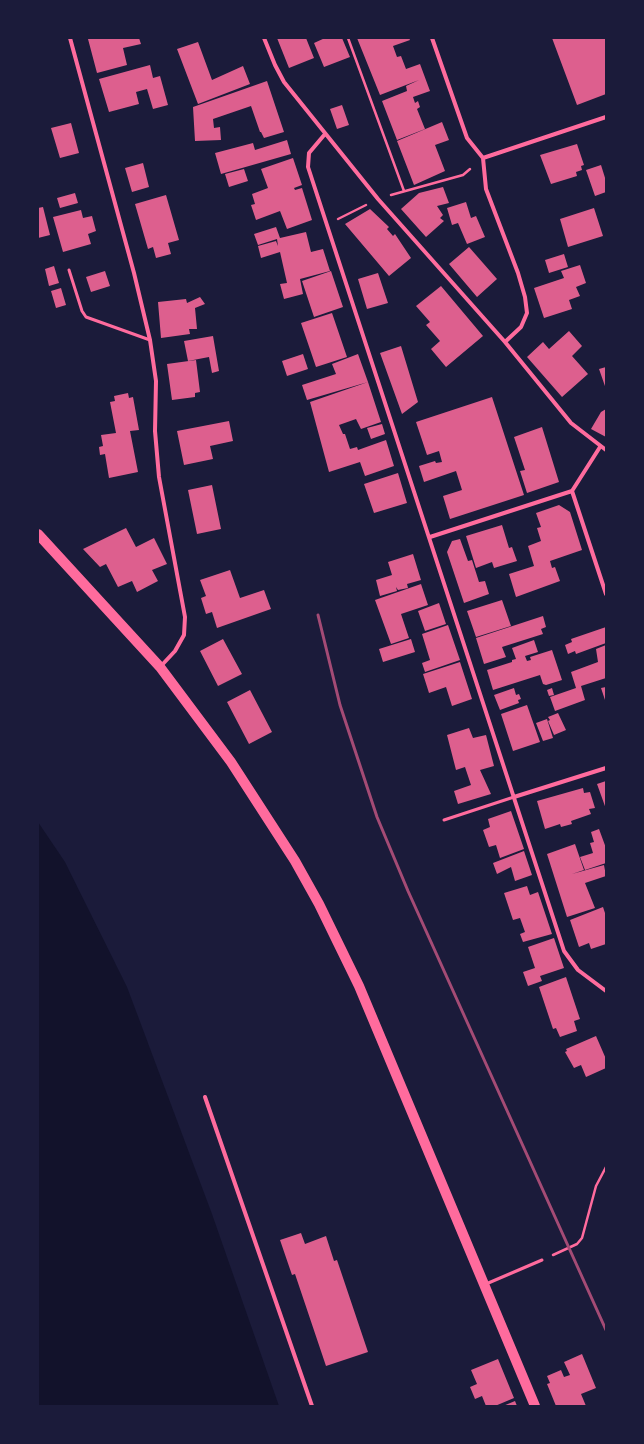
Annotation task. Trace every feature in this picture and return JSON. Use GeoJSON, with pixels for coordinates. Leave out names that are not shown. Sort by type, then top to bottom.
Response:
{"type":"FeatureCollection","features":[{"type":"Feature","properties":{"kind":"main road"},"geometry":{"type":"LineString","coordinates":[[38,534],[160,667],[198,716],[254,794],[295,860],[319,904],[359,986],[535,1406]]}},
{"type":"Feature","properties":{"kind":"street"},"geometry":{"type":"LineString","coordinates":[[70,38],[134,273],[150,340],[156,381],[155,431],[159,477],[185,617],[184,635],[175,651],[160,667]]}},
{"type":"Feature","properties":{"kind":"street"},"geometry":{"type":"LineString","coordinates":[[264,38],[274,65],[284,82],[378,199],[505,342],[571,423],[600,447],[606,450]]}},
{"type":"Feature","properties":{"kind":"street"},"geometry":{"type":"LineString","coordinates":[[432,38],[467,138],[483,158],[486,189],[518,273],[526,303],[527,313],[521,327],[505,342]]}},
{"type":"Feature","properties":{"kind":"street"},"geometry":{"type":"LineString","coordinates":[[483,158],[606,117]]}},
{"type":"Feature","properties":{"kind":"street"},"geometry":{"type":"LineString","coordinates":[[325,134],[309,153],[308,167],[564,951],[578,970],[606,991]]}},
{"type":"Feature","properties":{"kind":"street"},"geometry":{"type":"LineString","coordinates":[[430,537],[572,491],[600,447]]}},
{"type":"Feature","properties":{"kind":"street"},"geometry":{"type":"LineString","coordinates":[[572,491],[606,594]]}},
{"type":"Feature","properties":{"kind":"street"},"geometry":{"type":"LineString","coordinates":[[514,797],[606,768]]}},
{"type":"Feature","properties":{"kind":"street"},"geometry":{"type":"LineString","coordinates":[[205,1097],[312,1406]]}},
{"type":"Feature","properties":{"kind":"lane"},"geometry":{"type":"LineString","coordinates":[[69,270],[82,310],[86,317],[150,340]]}},
{"type":"Feature","properties":{"kind":"lane"},"geometry":{"type":"LineString","coordinates":[[444,820],[514,797]]}},
{"type":"Feature","properties":{"kind":"lane"},"geometry":{"type":"LineString","coordinates":[[484,1285],[542,1260]]}},
{"type":"Feature","properties":{"kind":"path"},"geometry":{"type":"LineString","coordinates":[[348,38],[404,191]]}},
{"type":"Feature","properties":{"kind":"path"},"geometry":{"type":"LineString","coordinates":[[327,225],[378,199],[463,176],[483,158]]}},
{"type":"Feature","properties":{"kind":"path"},"geometry":{"type":"LineString","coordinates":[[542,1260],[577,1244],[582,1238],[596,1186],[606,1166]]}},
{"type":"Feature","properties":{"kind":"shaded area"},"geometry":{"type":"Polygon","coordinates":[[[38,822],[65,862],[127,987],[212,1214],[279,1406],[38,1406],[38,822]]]}},
{"type":"Feature","properties":{"kind":"building"},"geometry":{"type":"Polygon","coordinates":[[[139,38],[141,44],[123,48],[127,65],[97,73],[88,39],[139,38]]]}},
{"type":"Feature","properties":{"kind":"building"},"geometry":{"type":"Polygon","coordinates":[[[277,38],[306,38],[314,58],[289,68],[277,38]]]}},
{"type":"Feature","properties":{"kind":"building"},"geometry":{"type":"Polygon","coordinates":[[[325,38],[342,38],[350,57],[324,67],[314,43],[325,38]]]}},
{"type":"Feature","properties":{"kind":"building"},"geometry":{"type":"Polygon","coordinates":[[[357,38],[409,38],[410,40],[393,46],[397,57],[401,56],[406,69],[420,64],[430,91],[413,97],[415,103],[418,101],[420,107],[417,109],[425,129],[397,140],[382,101],[407,91],[406,86],[419,80],[380,95],[357,38]]]}},
{"type":"Feature","properties":{"kind":"building"},"geometry":{"type":"Polygon","coordinates":[[[552,38],[606,38],[606,94],[577,105],[552,38]]]}},
{"type":"Feature","properties":{"kind":"building"},"geometry":{"type":"Polygon","coordinates":[[[198,42],[212,80],[243,66],[250,84],[198,104],[177,49],[198,42]]]}},
{"type":"Feature","properties":{"kind":"building"},"geometry":{"type":"Polygon","coordinates":[[[150,65],[153,78],[160,76],[168,105],[153,109],[147,89],[136,92],[139,104],[109,112],[99,79],[150,65]]]}},
{"type":"Feature","properties":{"kind":"building"},"geometry":{"type":"Polygon","coordinates":[[[267,81],[284,132],[264,138],[260,132],[251,106],[213,119],[214,128],[220,127],[221,140],[195,141],[193,107],[267,81]]]}},
{"type":"Feature","properties":{"kind":"building"},"geometry":{"type":"Polygon","coordinates":[[[342,105],[349,125],[337,129],[330,109],[342,105]]]}},
{"type":"Feature","properties":{"kind":"building"},"geometry":{"type":"Polygon","coordinates":[[[442,122],[449,140],[435,145],[445,171],[414,185],[397,141],[442,122]]]}},
{"type":"Feature","properties":{"kind":"building"},"geometry":{"type":"Polygon","coordinates":[[[71,123],[79,153],[60,158],[51,128],[71,123]]]}},
{"type":"Feature","properties":{"kind":"building"},"geometry":{"type":"Polygon","coordinates":[[[287,140],[291,154],[221,174],[215,153],[253,143],[255,150],[287,140]]]}},
{"type":"Feature","properties":{"kind":"building"},"geometry":{"type":"Polygon","coordinates":[[[577,144],[584,165],[581,166],[582,170],[576,172],[577,176],[551,184],[540,155],[577,144]]]}},
{"type":"Feature","properties":{"kind":"building"},"geometry":{"type":"Polygon","coordinates":[[[293,158],[302,185],[294,188],[295,190],[302,188],[312,220],[287,229],[280,211],[256,220],[251,205],[255,204],[252,194],[268,188],[261,169],[293,158]]]}},
{"type":"Feature","properties":{"kind":"building"},"geometry":{"type":"Polygon","coordinates":[[[143,163],[149,187],[132,192],[125,168],[143,163]]]}},
{"type":"Feature","properties":{"kind":"building"},"geometry":{"type":"Polygon","coordinates":[[[601,165],[606,181],[606,192],[595,196],[586,170],[601,165]]]}},
{"type":"Feature","properties":{"kind":"building"},"geometry":{"type":"Polygon","coordinates":[[[244,169],[248,181],[229,187],[225,174],[244,169]]]}},
{"type":"Feature","properties":{"kind":"building"},"geometry":{"type":"Polygon","coordinates":[[[443,187],[449,203],[437,206],[443,215],[440,218],[444,221],[426,237],[401,209],[419,193],[443,187]]]}},
{"type":"Feature","properties":{"kind":"building"},"geometry":{"type":"Polygon","coordinates":[[[75,193],[78,203],[60,208],[57,198],[75,193]]]}},
{"type":"Feature","properties":{"kind":"building"},"geometry":{"type":"Polygon","coordinates":[[[166,195],[179,240],[168,243],[171,254],[156,258],[153,247],[148,249],[135,204],[166,195]]]}},
{"type":"Feature","properties":{"kind":"building"},"geometry":{"type":"Polygon","coordinates":[[[466,202],[471,218],[476,216],[485,237],[467,244],[458,223],[452,225],[447,208],[466,202]]]}},
{"type":"Feature","properties":{"kind":"building"},"geometry":{"type":"Polygon","coordinates":[[[43,207],[50,235],[38,238],[38,208],[43,207]]]}},
{"type":"Feature","properties":{"kind":"building"},"geometry":{"type":"Polygon","coordinates":[[[594,208],[603,236],[568,247],[560,219],[594,208]]]}},
{"type":"Feature","properties":{"kind":"building"},"geometry":{"type":"Polygon","coordinates":[[[370,209],[389,227],[387,229],[393,236],[395,234],[411,258],[389,276],[345,224],[370,209]]]}},
{"type":"Feature","properties":{"kind":"building"},"geometry":{"type":"Polygon","coordinates":[[[81,210],[83,218],[92,216],[96,231],[88,234],[91,244],[63,252],[53,217],[81,210]]]}},
{"type":"Feature","properties":{"kind":"building"},"geometry":{"type":"Polygon","coordinates":[[[276,227],[280,238],[306,232],[311,252],[323,249],[330,271],[300,279],[303,294],[284,299],[280,284],[287,283],[280,252],[261,258],[258,246],[276,241],[278,246],[277,239],[258,245],[254,234],[276,227]]]}},
{"type":"Feature","properties":{"kind":"building"},"geometry":{"type":"Polygon","coordinates":[[[469,247],[497,279],[477,297],[449,264],[469,247]]]}},
{"type":"Feature","properties":{"kind":"building"},"geometry":{"type":"Polygon","coordinates":[[[564,254],[568,267],[549,273],[545,260],[564,254]]]}},
{"type":"Feature","properties":{"kind":"building"},"geometry":{"type":"Polygon","coordinates":[[[580,265],[586,283],[576,287],[580,296],[569,300],[572,309],[544,318],[534,288],[564,278],[561,271],[580,265]]]}},
{"type":"Feature","properties":{"kind":"building"},"geometry":{"type":"Polygon","coordinates":[[[54,266],[59,283],[49,286],[45,269],[54,266]]]}},
{"type":"Feature","properties":{"kind":"building"},"geometry":{"type":"Polygon","coordinates":[[[105,271],[110,286],[91,292],[86,277],[105,271]]]}},
{"type":"Feature","properties":{"kind":"building"},"geometry":{"type":"Polygon","coordinates":[[[331,271],[343,307],[314,317],[302,281],[331,271]]]}},
{"type":"Feature","properties":{"kind":"building"},"geometry":{"type":"Polygon","coordinates":[[[378,273],[388,303],[367,309],[358,279],[378,273]]]}},
{"type":"Feature","properties":{"kind":"building"},"geometry":{"type":"Polygon","coordinates":[[[441,286],[483,336],[446,367],[431,349],[440,341],[426,325],[430,322],[416,306],[441,286]]]}},
{"type":"Feature","properties":{"kind":"building"},"geometry":{"type":"Polygon","coordinates":[[[61,288],[66,305],[56,308],[51,291],[61,288]]]}},
{"type":"Feature","properties":{"kind":"building"},"geometry":{"type":"Polygon","coordinates":[[[200,297],[205,304],[195,308],[197,329],[189,329],[190,334],[161,338],[158,302],[186,299],[187,303],[200,297]]]}},
{"type":"Feature","properties":{"kind":"building"},"geometry":{"type":"Polygon","coordinates":[[[332,313],[347,357],[316,367],[301,323],[332,313]]]}},
{"type":"Feature","properties":{"kind":"building"},"geometry":{"type":"Polygon","coordinates":[[[569,331],[582,346],[572,356],[588,374],[562,397],[527,357],[543,342],[549,349],[569,331]]]}},
{"type":"Feature","properties":{"kind":"building"},"geometry":{"type":"Polygon","coordinates":[[[213,336],[219,371],[212,373],[209,357],[188,361],[184,341],[213,336]]]}},
{"type":"Feature","properties":{"kind":"building"},"geometry":{"type":"Polygon","coordinates":[[[401,346],[418,402],[402,414],[380,353],[401,346]]]}},
{"type":"Feature","properties":{"kind":"building"},"geometry":{"type":"Polygon","coordinates":[[[303,354],[308,369],[287,376],[282,361],[303,354]]]}},
{"type":"Feature","properties":{"kind":"building"},"geometry":{"type":"Polygon","coordinates":[[[358,354],[368,382],[307,400],[302,385],[336,374],[332,364],[358,354]]]}},
{"type":"Feature","properties":{"kind":"building"},"geometry":{"type":"Polygon","coordinates":[[[196,360],[200,392],[195,393],[195,397],[172,400],[167,364],[196,360]]]}},
{"type":"Feature","properties":{"kind":"building"},"geometry":{"type":"Polygon","coordinates":[[[606,367],[606,389],[599,369],[606,367]]]}},
{"type":"Feature","properties":{"kind":"building"},"geometry":{"type":"Polygon","coordinates":[[[368,382],[381,422],[361,429],[356,419],[339,425],[343,434],[345,434],[350,449],[357,447],[358,450],[386,440],[394,466],[365,476],[360,462],[329,472],[310,402],[368,382]]]}},
{"type":"Feature","properties":{"kind":"building"},"geometry":{"type":"Polygon","coordinates":[[[128,393],[129,398],[133,397],[139,430],[130,431],[138,472],[109,478],[105,454],[100,455],[99,447],[103,446],[101,435],[116,433],[110,402],[115,401],[114,396],[128,393]]]}},
{"type":"Feature","properties":{"kind":"building"},"geometry":{"type":"Polygon","coordinates":[[[492,397],[524,495],[450,519],[443,496],[462,490],[456,471],[424,482],[419,466],[435,461],[436,463],[442,462],[439,451],[427,455],[416,422],[492,397]]]}},
{"type":"Feature","properties":{"kind":"building"},"geometry":{"type":"Polygon","coordinates":[[[606,409],[606,437],[591,429],[601,412],[606,409]]]}},
{"type":"Feature","properties":{"kind":"building"},"geometry":{"type":"Polygon","coordinates":[[[229,421],[233,441],[210,446],[213,459],[184,465],[177,431],[229,421]]]}},
{"type":"Feature","properties":{"kind":"building"},"geometry":{"type":"Polygon","coordinates":[[[382,424],[385,434],[371,439],[367,428],[382,424]]]}},
{"type":"Feature","properties":{"kind":"building"},"geometry":{"type":"Polygon","coordinates":[[[542,427],[559,482],[527,493],[520,471],[525,470],[514,437],[542,427]]]}},
{"type":"Feature","properties":{"kind":"building"},"geometry":{"type":"Polygon","coordinates":[[[398,473],[407,503],[374,513],[364,484],[398,473]]]}},
{"type":"Feature","properties":{"kind":"building"},"geometry":{"type":"Polygon","coordinates":[[[212,485],[221,529],[197,534],[188,490],[212,485]]]}},
{"type":"Feature","properties":{"kind":"building"},"geometry":{"type":"Polygon","coordinates":[[[559,505],[570,512],[582,550],[550,561],[552,568],[555,567],[560,581],[516,597],[509,574],[534,566],[528,546],[541,541],[537,528],[541,527],[536,513],[559,505]]]}},
{"type":"Feature","properties":{"kind":"building"},"geometry":{"type":"Polygon","coordinates":[[[502,525],[509,548],[512,547],[517,561],[494,568],[492,562],[476,568],[466,536],[502,525]]]}},
{"type":"Feature","properties":{"kind":"building"},"geometry":{"type":"Polygon","coordinates":[[[126,528],[136,547],[154,538],[167,564],[152,570],[158,581],[137,592],[132,581],[118,587],[106,564],[100,567],[83,549],[126,528]]]}},
{"type":"Feature","properties":{"kind":"building"},"geometry":{"type":"Polygon","coordinates":[[[460,539],[468,561],[472,560],[479,582],[485,581],[489,594],[464,603],[447,552],[452,541],[460,539]]]}},
{"type":"Feature","properties":{"kind":"building"},"geometry":{"type":"Polygon","coordinates":[[[413,554],[421,580],[407,584],[408,588],[398,590],[396,587],[397,591],[380,596],[376,580],[392,575],[388,562],[413,554]]]}},
{"type":"Feature","properties":{"kind":"building"},"geometry":{"type":"Polygon","coordinates":[[[230,570],[240,598],[264,590],[271,609],[217,628],[212,612],[206,614],[201,598],[206,596],[200,580],[230,570]]]}},
{"type":"Feature","properties":{"kind":"building"},"geometry":{"type":"Polygon","coordinates":[[[421,584],[428,605],[401,614],[409,638],[391,644],[375,600],[421,584]]]}},
{"type":"Feature","properties":{"kind":"building"},"geometry":{"type":"Polygon","coordinates":[[[502,600],[511,626],[476,637],[467,611],[502,600]]]}},
{"type":"Feature","properties":{"kind":"building"},"geometry":{"type":"Polygon","coordinates":[[[439,603],[446,624],[425,631],[418,611],[439,603]]]}},
{"type":"Feature","properties":{"kind":"building"},"geometry":{"type":"Polygon","coordinates":[[[543,616],[546,627],[541,629],[543,634],[502,647],[506,657],[484,664],[476,638],[543,616]]]}},
{"type":"Feature","properties":{"kind":"building"},"geometry":{"type":"Polygon","coordinates":[[[448,625],[460,660],[425,672],[422,663],[430,660],[422,634],[448,625]]]}},
{"type":"Feature","properties":{"kind":"building"},"geometry":{"type":"Polygon","coordinates":[[[606,627],[606,643],[576,654],[575,651],[568,654],[565,645],[572,642],[571,639],[606,627]]]}},
{"type":"Feature","properties":{"kind":"building"},"geometry":{"type":"Polygon","coordinates":[[[223,639],[242,674],[218,686],[200,651],[223,639]]]}},
{"type":"Feature","properties":{"kind":"building"},"geometry":{"type":"Polygon","coordinates":[[[411,639],[415,652],[383,662],[379,649],[411,639]]]}},
{"type":"Feature","properties":{"kind":"building"},"geometry":{"type":"Polygon","coordinates":[[[534,640],[538,652],[525,656],[527,661],[531,660],[530,657],[552,650],[562,680],[546,685],[543,684],[540,675],[493,690],[487,670],[512,662],[512,660],[516,659],[512,648],[534,640]]]}},
{"type":"Feature","properties":{"kind":"building"},"geometry":{"type":"Polygon","coordinates":[[[606,645],[606,678],[581,686],[585,700],[555,711],[550,697],[576,688],[571,672],[598,662],[596,649],[606,645]]]}},
{"type":"Feature","properties":{"kind":"building"},"geometry":{"type":"Polygon","coordinates":[[[460,662],[472,699],[452,706],[446,687],[429,693],[423,674],[460,662]]]}},
{"type":"Feature","properties":{"kind":"building"},"geometry":{"type":"Polygon","coordinates":[[[606,687],[606,703],[601,688],[606,687]]]}},
{"type":"Feature","properties":{"kind":"building"},"geometry":{"type":"Polygon","coordinates":[[[514,688],[516,695],[519,694],[521,699],[518,700],[519,703],[500,710],[494,695],[514,688]]]}},
{"type":"Feature","properties":{"kind":"building"},"geometry":{"type":"Polygon","coordinates":[[[552,688],[554,695],[549,696],[547,690],[552,688]]]}},
{"type":"Feature","properties":{"kind":"building"},"geometry":{"type":"Polygon","coordinates":[[[250,690],[272,732],[249,744],[227,702],[250,690]]]}},
{"type":"Feature","properties":{"kind":"building"},"geometry":{"type":"Polygon","coordinates":[[[527,705],[540,742],[513,751],[501,714],[527,705]]]}},
{"type":"Feature","properties":{"kind":"building"},"geometry":{"type":"Polygon","coordinates":[[[558,713],[566,730],[554,735],[548,721],[550,720],[548,717],[558,713]]]}},
{"type":"Feature","properties":{"kind":"building"},"geometry":{"type":"Polygon","coordinates":[[[547,719],[553,738],[543,741],[536,723],[547,719]]]}},
{"type":"Feature","properties":{"kind":"building"},"geometry":{"type":"Polygon","coordinates":[[[469,728],[473,738],[486,735],[494,766],[480,770],[491,794],[458,804],[454,791],[471,785],[465,767],[456,770],[447,735],[469,728]]]}},
{"type":"Feature","properties":{"kind":"building"},"geometry":{"type":"Polygon","coordinates":[[[606,781],[606,809],[597,784],[606,781]]]}},
{"type":"Feature","properties":{"kind":"building"},"geometry":{"type":"Polygon","coordinates":[[[583,788],[584,793],[590,792],[595,808],[589,809],[591,814],[571,821],[572,824],[561,827],[560,824],[545,829],[537,801],[583,788]]]}},
{"type":"Feature","properties":{"kind":"building"},"geometry":{"type":"Polygon","coordinates":[[[511,811],[524,849],[500,858],[496,845],[489,847],[483,830],[490,827],[488,819],[511,811]]]}},
{"type":"Feature","properties":{"kind":"building"},"geometry":{"type":"Polygon","coordinates":[[[599,829],[606,848],[606,863],[585,870],[580,857],[593,853],[590,843],[594,842],[591,832],[599,829]]]}},
{"type":"Feature","properties":{"kind":"building"},"geometry":{"type":"Polygon","coordinates":[[[575,844],[584,870],[572,874],[604,865],[606,876],[585,883],[595,908],[567,917],[547,854],[575,844]]]}},
{"type":"Feature","properties":{"kind":"building"},"geometry":{"type":"Polygon","coordinates":[[[524,851],[532,875],[515,881],[511,867],[497,874],[493,863],[524,851]]]}},
{"type":"Feature","properties":{"kind":"building"},"geometry":{"type":"Polygon","coordinates":[[[527,886],[530,895],[538,892],[552,934],[523,942],[520,934],[525,932],[520,918],[513,920],[504,893],[527,886]]]}},
{"type":"Feature","properties":{"kind":"building"},"geometry":{"type":"Polygon","coordinates":[[[603,907],[606,916],[606,944],[591,949],[589,943],[579,947],[570,920],[603,907]]]}},
{"type":"Feature","properties":{"kind":"building"},"geometry":{"type":"Polygon","coordinates":[[[554,938],[564,968],[540,976],[542,981],[528,986],[523,972],[535,968],[528,947],[554,938]]]}},
{"type":"Feature","properties":{"kind":"building"},"geometry":{"type":"Polygon","coordinates":[[[566,977],[580,1019],[574,1021],[577,1031],[560,1037],[556,1028],[553,1029],[539,987],[566,977]]]}},
{"type":"Feature","properties":{"kind":"building"},"geometry":{"type":"Polygon","coordinates":[[[596,1036],[606,1059],[606,1068],[586,1077],[581,1065],[574,1068],[565,1052],[567,1051],[566,1049],[596,1036]]]}},
{"type":"Feature","properties":{"kind":"building"},"geometry":{"type":"Polygon","coordinates":[[[301,1233],[305,1244],[326,1236],[334,1261],[337,1260],[368,1352],[326,1366],[295,1274],[292,1275],[280,1240],[301,1233]]]}},
{"type":"Feature","properties":{"kind":"building"},"geometry":{"type":"Polygon","coordinates":[[[582,1354],[596,1388],[581,1394],[586,1406],[556,1406],[547,1384],[550,1383],[547,1376],[561,1370],[564,1377],[570,1375],[564,1362],[582,1354]]]}},
{"type":"Feature","properties":{"kind":"building"},"geometry":{"type":"Polygon","coordinates":[[[498,1359],[514,1398],[495,1406],[486,1406],[482,1396],[475,1399],[470,1387],[477,1384],[471,1370],[498,1359]]]}},
{"type":"Feature","properties":{"kind":"building"},"geometry":{"type":"Polygon","coordinates":[[[515,1401],[517,1406],[503,1406],[515,1401]]]}},
{"type":"Feature","properties":{"kind":"railway"},"geometry":{"type":"LineString","coordinates":[[318,615],[340,705],[377,817],[408,891],[606,1330]]}}]}
